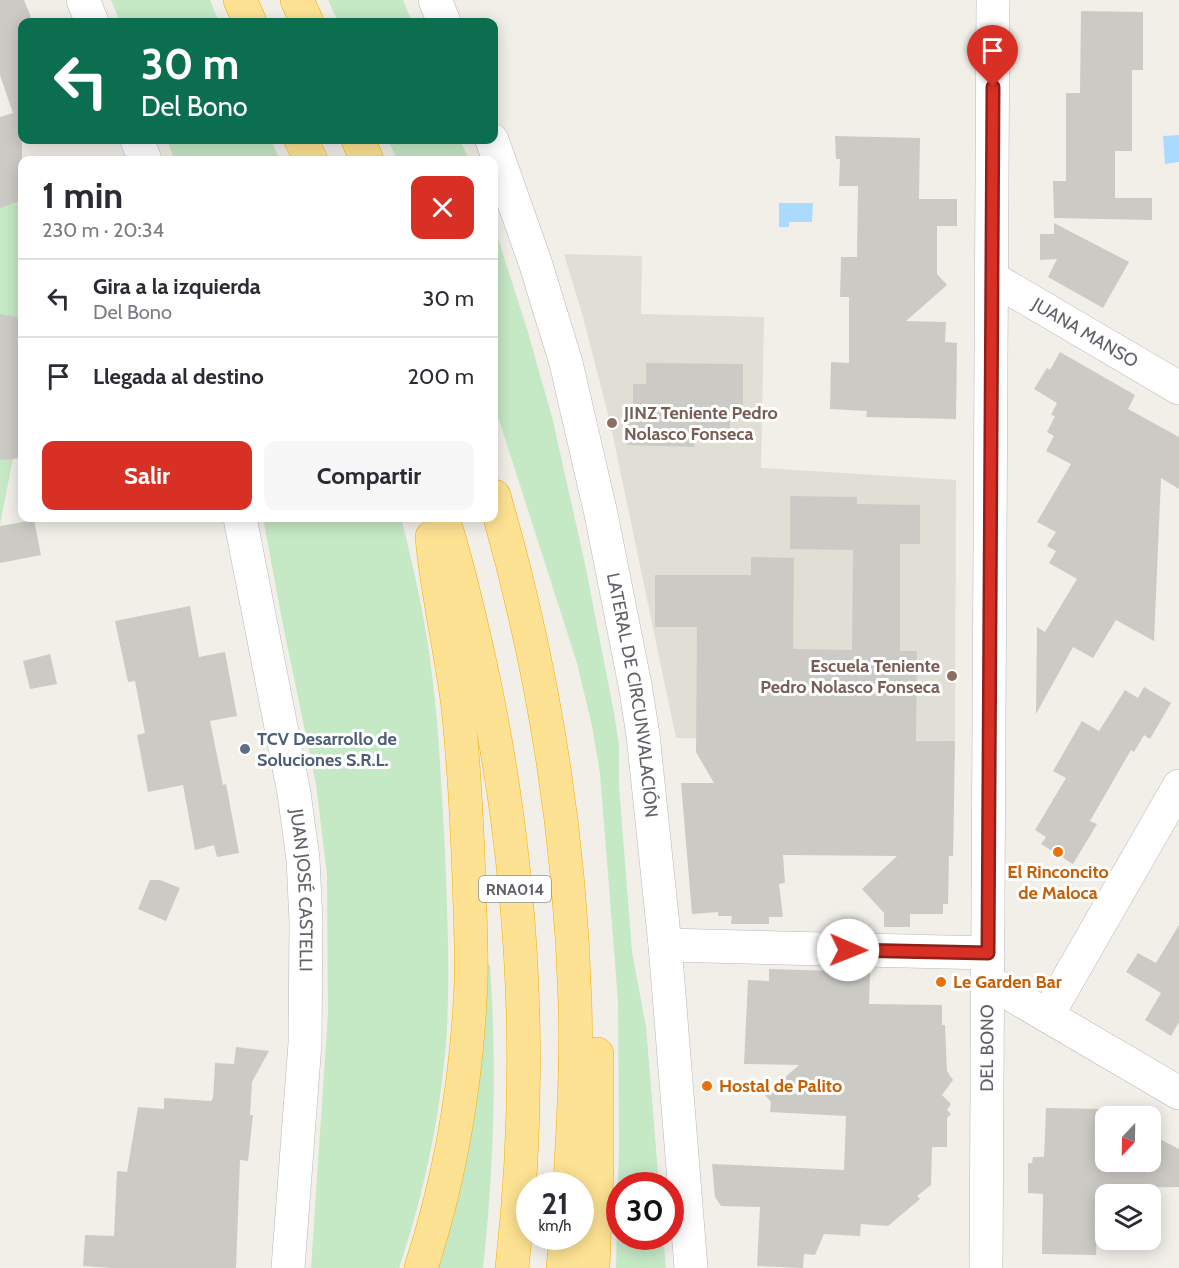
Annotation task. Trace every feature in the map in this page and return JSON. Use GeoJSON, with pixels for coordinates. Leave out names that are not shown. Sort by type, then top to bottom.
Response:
{"type":"FeatureCollection","features":[{"type":"Feature","properties":{"kind":"highway"},"geometry":{"type":"LineString","coordinates":[[240,0],[248,18]]}},
{"type":"Feature","properties":{"kind":"highway"},"geometry":{"type":"LineString","coordinates":[[297,0],[305,18]]}},
{"type":"Feature","properties":{"kind":"highway","name":"RNA014"},"geometry":{"type":"LineString","coordinates":[[498,511],[526,617],[544,705],[560,808],[575,1003],[575,1084],[571,1172]]}},
{"type":"Feature","properties":{"kind":"highway"},"geometry":{"type":"LineString","coordinates":[[421,1268],[440,1208],[451,1154],[466,1052],[471,982],[468,835],[463,756],[453,669],[439,590],[430,522]]}},
{"type":"Feature","properties":{"kind":"highway","name":"RNA014"},"geometry":{"type":"LineString","coordinates":[[444,522],[462,582],[485,685],[497,749],[514,880],[522,981],[524,1095],[512,1268]]}},
{"type":"Feature","properties":{"kind":"highway"},"geometry":{"type":"LineString","coordinates":[[560,808],[579,856],[593,926],[597,1026],[597,1116],[593,1268]]}},
{"type":"Feature","properties":{"kind":"highway"},"geometry":{"type":"LineString","coordinates":[[563,1268],[565,1250]]}},
{"type":"Feature","properties":{"kind":"street"},"geometry":{"type":"LineString","coordinates":[[83,0],[90,18]]}},
{"type":"Feature","properties":{"kind":"street"},"geometry":{"type":"LineString","coordinates":[[435,0],[442,18]]}},
{"type":"Feature","properties":{"kind":"street","name":"DEL BONO"},"geometry":{"type":"LineString","coordinates":[[986,1268],[993,0]]}},
{"type":"Feature","properties":{"kind":"street","name":"LATERAL DE CIRCUNVALACIÓN"},"geometry":{"type":"LineString","coordinates":[[498,157],[529,244],[566,363],[599,502],[640,713],[664,945],[692,1268]]}},
{"type":"Feature","properties":{"kind":"street","name":"JUANA MANSO"},"geometry":{"type":"LineString","coordinates":[[992,278],[1179,388]]}},
{"type":"Feature","properties":{"kind":"street","name":"JUAN JOSÉ CASTELLI"},"geometry":{"type":"LineString","coordinates":[[241,522],[294,793],[303,859],[306,922],[305,1043],[288,1268]]}},
{"type":"Feature","properties":{"kind":"street"},"geometry":{"type":"LineString","coordinates":[[1047,1016],[1179,786]]}},
{"type":"Feature","properties":{"kind":"street"},"geometry":{"type":"LineString","coordinates":[[664,945],[988,967],[1047,1016],[1179,1093]]}},
{"type":"Feature","properties":{"kind":"shaded area"},"geometry":{"type":"Polygon","coordinates":[[[564,254],[642,256],[641,314],[764,317],[761,468],[956,480],[955,741],[676,738],[610,422],[564,254]]]}},
{"type":"Feature","properties":{"kind":"green space"},"geometry":{"type":"Polygon","coordinates":[[[111,0],[210,0],[217,18],[118,18],[111,0]]]}},
{"type":"Feature","properties":{"kind":"green space"},"geometry":{"type":"Polygon","coordinates":[[[328,0],[403,0],[410,18],[336,18],[328,0]]]}},
{"type":"Feature","properties":{"kind":"green space"},"geometry":{"type":"Polygon","coordinates":[[[169,144],[273,144],[278,156],[173,156],[169,144]]]}},
{"type":"Feature","properties":{"kind":"green space"},"geometry":{"type":"Polygon","coordinates":[[[390,144],[462,144],[467,156],[395,156],[390,144]]]}},
{"type":"Feature","properties":{"kind":"green space"},"geometry":{"type":"Polygon","coordinates":[[[0,145],[18,192],[18,433],[0,525],[0,145]]]}},
{"type":"Feature","properties":{"kind":"green space"},"geometry":{"type":"Polygon","coordinates":[[[498,238],[552,417],[585,564],[614,713],[619,745],[619,786],[632,952],[646,1027],[658,1172],[618,1172],[618,1001],[600,773],[577,663],[498,416],[498,238]]]}},
{"type":"Feature","properties":{"kind":"green space"},"geometry":{"type":"Polygon","coordinates":[[[264,522],[402,522],[424,620],[437,720],[447,905],[448,1003],[445,1058],[431,1150],[417,1209],[399,1268],[311,1268],[328,1013],[327,875],[316,784],[264,522]]]}},
{"type":"Feature","properties":{"kind":"green space"},"geometry":{"type":"Polygon","coordinates":[[[486,964],[490,965],[494,1079],[490,1192],[483,1268],[432,1268],[486,964]]]}},
{"type":"Feature","properties":{"kind":"green space"},"geometry":{"type":"Polygon","coordinates":[[[616,1250],[664,1250],[666,1268],[616,1268],[616,1250]]]}},
{"type":"Feature","properties":{"kind":"water"},"geometry":{"type":"Polygon","coordinates":[[[1179,135],[1179,162],[1165,164],[1163,136],[1179,135]]]}},
{"type":"Feature","properties":{"kind":"water"},"geometry":{"type":"Polygon","coordinates":[[[779,203],[813,203],[812,222],[789,222],[789,227],[779,227],[779,203]]]}},
{"type":"Feature","properties":{"kind":"building"},"geometry":{"type":"Polygon","coordinates":[[[0,0],[24,0],[31,17],[18,18],[18,144],[22,144],[22,156],[18,156],[18,201],[0,208],[0,117],[13,113],[0,75],[0,0]]]}},
{"type":"Feature","properties":{"kind":"building"},"geometry":{"type":"Polygon","coordinates":[[[1081,11],[1143,12],[1143,70],[1132,70],[1132,151],[1115,151],[1115,198],[1152,198],[1152,220],[1054,218],[1053,181],[1066,181],[1066,93],[1080,93],[1081,11]]]}},
{"type":"Feature","properties":{"kind":"building"},"geometry":{"type":"Polygon","coordinates":[[[835,136],[920,138],[919,199],[957,199],[957,226],[937,226],[937,274],[947,285],[906,321],[946,322],[945,342],[957,343],[956,419],[866,417],[867,411],[830,409],[831,362],[849,363],[849,297],[840,297],[841,257],[857,257],[858,186],[839,186],[840,159],[836,159],[835,136]]]}},
{"type":"Feature","properties":{"kind":"building"},"geometry":{"type":"Polygon","coordinates":[[[1054,223],[1129,262],[1103,308],[1048,277],[1057,259],[1040,260],[1040,234],[1054,234],[1054,223]]]}},
{"type":"Feature","properties":{"kind":"building"},"geometry":{"type":"Polygon","coordinates":[[[0,314],[18,317],[18,458],[0,460],[0,314]]]}},
{"type":"Feature","properties":{"kind":"building"},"geometry":{"type":"Polygon","coordinates":[[[1060,352],[1135,395],[1128,409],[1179,437],[1179,489],[1161,478],[1154,641],[1116,620],[1093,658],[1073,647],[1036,714],[1037,627],[1045,632],[1077,579],[1049,563],[1056,551],[1047,546],[1056,532],[1037,522],[1071,464],[1046,451],[1054,436],[1047,432],[1055,416],[1051,415],[1057,403],[1034,389],[1047,368],[1050,370],[1060,352]]]}},
{"type":"Feature","properties":{"kind":"building"},"geometry":{"type":"Polygon","coordinates":[[[646,363],[743,364],[743,410],[730,410],[730,429],[707,429],[707,434],[695,434],[694,447],[627,445],[627,414],[633,414],[633,384],[646,384],[646,363]]]}},
{"type":"Feature","properties":{"kind":"building"},"geometry":{"type":"Polygon","coordinates":[[[790,496],[857,497],[857,504],[920,505],[920,544],[900,544],[900,651],[917,651],[916,741],[955,741],[953,856],[949,856],[948,904],[943,904],[943,914],[910,914],[910,927],[884,927],[884,913],[862,889],[897,856],[783,855],[785,883],[779,884],[783,917],[769,917],[769,924],[731,924],[732,916],[718,916],[718,912],[692,914],[681,783],[714,783],[696,752],[697,627],[655,627],[655,575],[751,575],[751,557],[794,558],[793,649],[852,650],[853,550],[790,549],[790,496]]]}},
{"type":"Feature","properties":{"kind":"building"},"geometry":{"type":"Polygon","coordinates":[[[34,522],[41,555],[0,563],[0,526],[34,522]]]}},
{"type":"Feature","properties":{"kind":"building"},"geometry":{"type":"Polygon","coordinates":[[[190,606],[199,657],[225,652],[237,716],[210,721],[223,785],[226,784],[239,853],[217,857],[214,845],[195,850],[183,785],[148,792],[137,735],[145,733],[135,681],[128,682],[115,621],[190,606]]]}},
{"type":"Feature","properties":{"kind":"building"},"geometry":{"type":"Polygon","coordinates":[[[50,654],[57,684],[30,689],[23,661],[50,654]]]}},
{"type":"Feature","properties":{"kind":"building"},"geometry":{"type":"Polygon","coordinates":[[[1144,687],[1171,703],[1150,739],[1144,735],[1134,752],[1131,750],[1090,821],[1097,824],[1073,864],[1041,844],[1046,837],[1035,830],[1066,778],[1053,771],[1082,721],[1099,731],[1125,690],[1138,698],[1144,687]]]}},
{"type":"Feature","properties":{"kind":"building"},"geometry":{"type":"Polygon","coordinates":[[[150,880],[160,880],[180,888],[166,921],[138,909],[150,880]]]}},
{"type":"Feature","properties":{"kind":"building"},"geometry":{"type":"Polygon","coordinates":[[[1179,925],[1179,1022],[1171,1036],[1145,1020],[1161,993],[1126,972],[1138,953],[1156,963],[1179,925]]]}},
{"type":"Feature","properties":{"kind":"building"},"geometry":{"type":"Polygon","coordinates":[[[769,969],[870,972],[869,1004],[942,1005],[947,1071],[953,1080],[942,1095],[951,1104],[947,1110],[951,1114],[947,1118],[947,1147],[932,1147],[931,1185],[917,1196],[920,1199],[888,1226],[861,1224],[860,1236],[824,1234],[815,1255],[804,1254],[803,1268],[757,1266],[760,1207],[721,1206],[715,1197],[712,1164],[844,1170],[846,1116],[770,1112],[771,1102],[765,1095],[799,1065],[744,1064],[748,980],[769,981],[769,969]]]}},
{"type":"Feature","properties":{"kind":"building"},"geometry":{"type":"Polygon","coordinates":[[[236,1047],[269,1051],[252,1082],[250,1115],[253,1115],[248,1161],[240,1160],[236,1268],[83,1266],[85,1235],[114,1236],[117,1171],[127,1172],[138,1107],[164,1109],[164,1098],[211,1101],[215,1063],[234,1064],[236,1047]]]}},
{"type":"Feature","properties":{"kind":"building"},"geometry":{"type":"Polygon","coordinates":[[[1046,1108],[1095,1109],[1095,1172],[1161,1172],[1161,1140],[1179,1149],[1179,1187],[1161,1187],[1161,1184],[1095,1184],[1096,1255],[1042,1254],[1043,1194],[1028,1193],[1028,1163],[1032,1163],[1033,1157],[1044,1157],[1046,1108]]]}},
{"type":"Feature","properties":{"kind":"place","name":"JINZ Teniente Pedro Nolasco Fonseca"},"geometry":{"type":"Point","coordinates":[612,423]}},
{"type":"Feature","properties":{"kind":"place","name":"Escuela Teniente Pedro Nolasco Fonseca"},"geometry":{"type":"Point","coordinates":[952,676]}},
{"type":"Feature","properties":{"kind":"place","name":"TCV Desarrollo de Soluciones S.R.L."},"geometry":{"type":"Point","coordinates":[245,749]}},
{"type":"Feature","properties":{"kind":"place","name":"El Rinconcito de Maloca"},"geometry":{"type":"Point","coordinates":[1058,852]}},
{"type":"Feature","properties":{"kind":"place","name":"Le Garden Bar"},"geometry":{"type":"Point","coordinates":[941,982]}},
{"type":"Feature","properties":{"kind":"place","name":"Hostal de Palito"},"geometry":{"type":"Point","coordinates":[707,1086]}},
{"type":"Feature","properties":{"kind":"route"},"geometry":{"type":"LineString","coordinates":[[848,950],[988,953],[993,87]]}}]}
